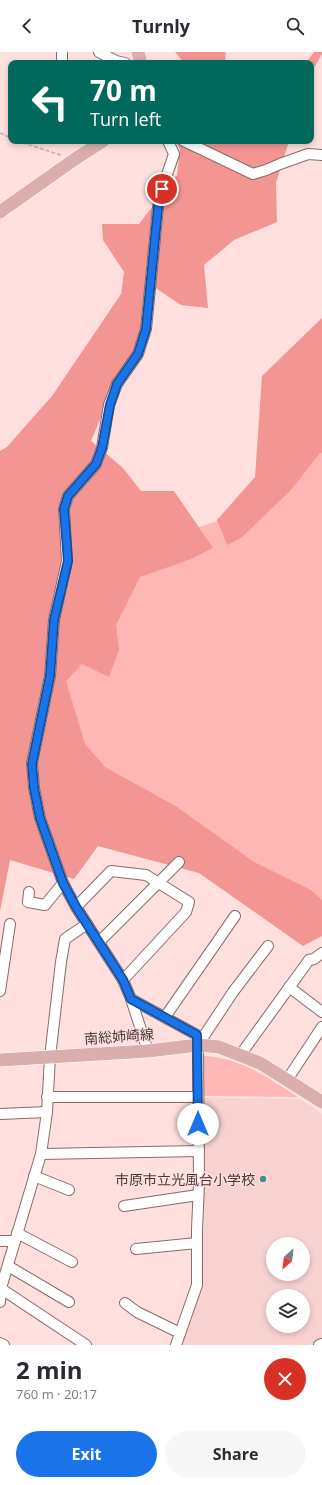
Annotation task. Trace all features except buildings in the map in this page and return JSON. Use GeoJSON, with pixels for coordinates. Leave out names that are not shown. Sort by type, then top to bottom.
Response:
{"type":"FeatureCollection","features":[{"type":"Feature","properties":{"kind":"main road"},"geometry":{"type":"LineString","coordinates":[[0,212],[98,144]]}},
{"type":"Feature","properties":{"kind":"main road","name":"南総姉崎線"},"geometry":{"type":"LineString","coordinates":[[0,1060],[148,1051],[198,1045],[219,1047],[241,1054],[260,1063],[322,1102]]}},
{"type":"Feature","properties":{"kind":"street"},"geometry":{"type":"LineString","coordinates":[[99,52],[114,60]]}},
{"type":"Feature","properties":{"kind":"street"},"geometry":{"type":"LineString","coordinates":[[148,1051],[131,999],[123,980],[76,907],[63,883],[40,818],[34,788],[32,764],[50,676],[54,620],[68,561],[64,509],[68,496],[96,464],[102,448],[110,405],[117,384],[138,354],[146,329],[159,198],[174,154],[169,144]]}},
{"type":"Feature","properties":{"kind":"street"},"geometry":{"type":"LineString","coordinates":[[190,144],[253,174],[308,154],[322,155]]}},
{"type":"Feature","properties":{"kind":"street"},"geometry":{"type":"LineString","coordinates":[[99,942],[178,862]]}},
{"type":"Feature","properties":{"kind":"street"},"geometry":{"type":"LineString","coordinates":[[76,907],[111,871],[146,875],[189,902],[186,912],[123,980]]}},
{"type":"Feature","properties":{"kind":"street"},"geometry":{"type":"LineString","coordinates":[[29,892],[28,902],[45,905],[63,883]]}},
{"type":"Feature","properties":{"kind":"street"},"geometry":{"type":"LineString","coordinates":[[165,1017],[235,916]]}},
{"type":"Feature","properties":{"kind":"street"},"geometry":{"type":"LineString","coordinates":[[0,991],[4,936],[10,924]]}},
{"type":"Feature","properties":{"kind":"street"},"geometry":{"type":"LineString","coordinates":[[0,1302],[1,1288],[41,1154],[47,1112],[50,1057],[65,940],[87,924]]}},
{"type":"Feature","properties":{"kind":"street"},"geometry":{"type":"LineString","coordinates":[[198,1045],[233,992],[268,946]]}},
{"type":"Feature","properties":{"kind":"street"},"geometry":{"type":"LineString","coordinates":[[241,1054],[309,960],[314,959],[322,953]]}},
{"type":"Feature","properties":{"kind":"street"},"geometry":{"type":"LineString","coordinates":[[289,987],[322,1012]]}},
{"type":"Feature","properties":{"kind":"street"},"geometry":{"type":"LineString","coordinates":[[131,999],[197,1035],[199,1150],[197,1285],[176,1345]]}},
{"type":"Feature","properties":{"kind":"street"},"geometry":{"type":"LineString","coordinates":[[287,1080],[322,1027]]}},
{"type":"Feature","properties":{"kind":"street"},"geometry":{"type":"LineString","coordinates":[[48,1097],[198,1097]]}},
{"type":"Feature","properties":{"kind":"street"},"geometry":{"type":"LineString","coordinates":[[1,1117],[47,1112]]}},
{"type":"Feature","properties":{"kind":"street"},"geometry":{"type":"LineString","coordinates":[[41,1154],[199,1150]]}},
{"type":"Feature","properties":{"kind":"street"},"geometry":{"type":"LineString","coordinates":[[34,1176],[69,1190]]}},
{"type":"Feature","properties":{"kind":"street"},"geometry":{"type":"LineString","coordinates":[[124,1206],[198,1195]]}},
{"type":"Feature","properties":{"kind":"street"},"geometry":{"type":"LineString","coordinates":[[0,1241],[16,1237],[72,1262]]}},
{"type":"Feature","properties":{"kind":"street"},"geometry":{"type":"LineString","coordinates":[[136,1249],[197,1243]]}},
{"type":"Feature","properties":{"kind":"street"},"geometry":{"type":"LineString","coordinates":[[8,1266],[69,1302]]}},
{"type":"Feature","properties":{"kind":"street"},"geometry":{"type":"LineString","coordinates":[[1,1288],[86,1345]]}},
{"type":"Feature","properties":{"kind":"street"},"geometry":{"type":"LineString","coordinates":[[125,1303],[137,1312],[180,1333]]}},
{"type":"Feature","properties":{"kind":"street"},"geometry":{"type":"LineString","coordinates":[[0,1343],[4,1345]]}},
{"type":"Feature","properties":{"kind":"path"},"geometry":{"type":"LineString","coordinates":[[27,144],[75,159]]}},
{"type":"Feature","properties":{"kind":"shaded area"},"geometry":{"type":"Polygon","coordinates":[[[175,52],[226,52],[225,60],[182,60],[175,52]]]}},
{"type":"Feature","properties":{"kind":"shaded area"},"geometry":{"type":"Polygon","coordinates":[[[314,52],[322,52],[314,68],[314,60],[308,60],[314,52]]]}},
{"type":"Feature","properties":{"kind":"shaded area"},"geometry":{"type":"Polygon","coordinates":[[[177,144],[288,144],[276,183],[277,222],[234,240],[204,265],[208,308],[181,305],[145,281],[145,336],[110,396],[91,441],[123,468],[141,491],[174,491],[213,548],[191,559],[140,577],[116,625],[119,650],[109,677],[82,664],[66,681],[85,744],[105,767],[177,807],[254,862],[311,890],[322,900],[322,936],[303,946],[199,873],[98,846],[74,879],[10,860],[0,911],[0,451],[7,447],[52,396],[121,294],[124,272],[103,240],[102,224],[139,224],[177,175],[180,149],[177,144]]]}},
{"type":"Feature","properties":{"kind":"shaded area"},"geometry":{"type":"Polygon","coordinates":[[[322,318],[322,453],[320,453],[291,490],[241,538],[227,545],[217,520],[255,477],[262,376],[322,318]]]}},
{"type":"Feature","properties":{"kind":"shaded area"},"geometry":{"type":"Polygon","coordinates":[[[322,427],[322,905],[0,740],[142,546],[260,507],[322,427]]]}},
{"type":"Feature","properties":{"kind":"shaded area"},"geometry":{"type":"Polygon","coordinates":[[[204,1056],[230,1061],[254,1070],[298,1097],[204,1096],[204,1056]]]}},
{"type":"Feature","properties":{"kind":"shaded area","name":"市原市立光風台小学校"},"geometry":{"type":"Polygon","coordinates":[[[204,1098],[300,1099],[322,1114],[322,1341],[307,1345],[180,1345],[203,1279],[204,1098]]]}},
{"type":"Feature","properties":{"kind":"place","name":"市原市立光風台小学校"},"geometry":{"type":"Point","coordinates":[263,1179]}},
{"type":"Feature","properties":{"kind":"route"},"geometry":{"type":"LineString","coordinates":[[162,189],[159,198],[146,329],[138,354],[117,384],[110,405],[102,448],[96,464],[68,496],[64,509],[68,561],[54,620],[50,676],[32,764],[34,788],[40,818],[63,883],[76,907],[123,980],[131,999],[197,1035],[198,1124]]}}]}
